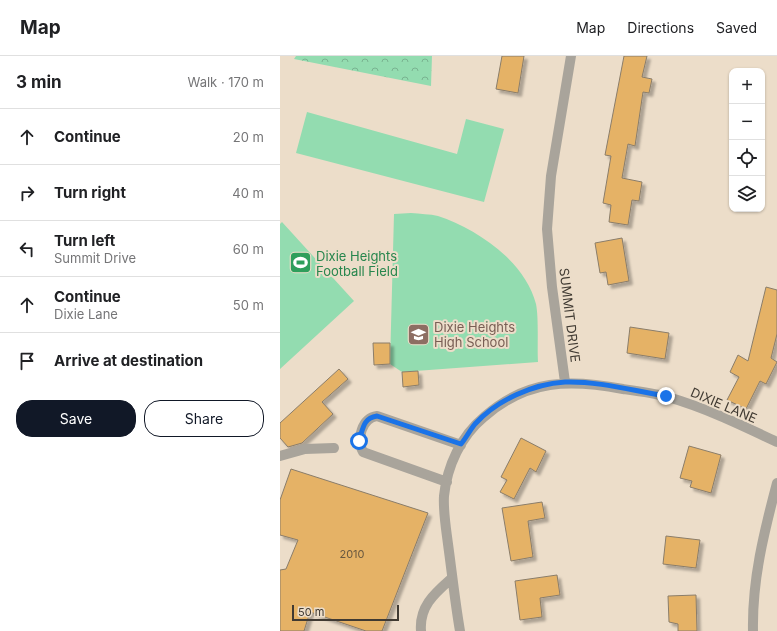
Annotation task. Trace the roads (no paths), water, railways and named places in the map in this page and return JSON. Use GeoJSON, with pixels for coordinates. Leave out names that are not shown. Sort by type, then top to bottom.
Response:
{"type":"FeatureCollection","features":[{"type":"Feature","properties":{"kind":"street","name":"SUMMIT DRIVE"},"geometry":{"type":"LineString","coordinates":[[460,631],[445,520],[444,496],[450,465],[461,444],[475,424],[497,405],[516,395],[539,387],[565,382],[552,287],[547,229],[551,176],[571,56]]}},
{"type":"Feature","properties":{"kind":"street","name":"DIXIE LANE"},"geometry":{"type":"LineString","coordinates":[[565,382],[601,385],[666,396],[732,421],[777,442]]}},
{"type":"Feature","properties":{"kind":"street"},"geometry":{"type":"LineString","coordinates":[[447,482],[364,452],[359,445],[359,441],[366,420],[370,417],[377,416],[461,444]]}},
{"type":"Feature","properties":{"kind":"street"},"geometry":{"type":"LineString","coordinates":[[280,456],[304,449],[334,448]]}},
{"type":"Feature","properties":{"kind":"street"},"geometry":{"type":"LineString","coordinates":[[753,631],[754,590],[762,538],[777,483]]}},
{"type":"Feature","properties":{"kind":"street"},"geometry":{"type":"LineString","coordinates":[[421,631],[420,620],[431,596],[452,578]]}},
{"type":"Feature","properties":{"kind":"place","name":"Dixie Heights Football Field"},"geometry":{"type":"Point","coordinates":[300,263]}},
{"type":"Feature","properties":{"kind":"place","name":"Dixie Heights High School"},"geometry":{"type":"Point","coordinates":[419,334]}}]}
